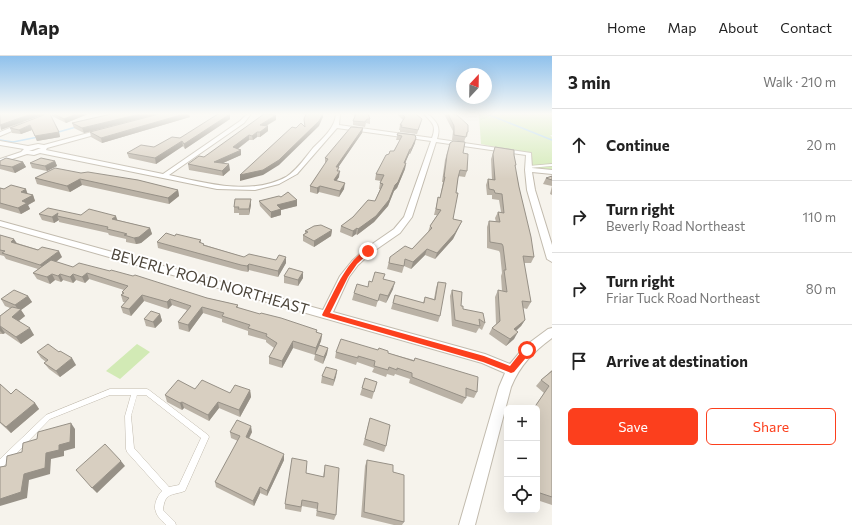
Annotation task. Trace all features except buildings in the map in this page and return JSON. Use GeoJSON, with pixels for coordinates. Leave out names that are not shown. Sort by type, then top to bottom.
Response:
{"type":"FeatureCollection","features":[{"type":"Feature","properties":{"kind":"street"},"geometry":{"type":"LineString","coordinates":[[42,149],[88,136]]}},
{"type":"Feature","properties":{"kind":"street"},"geometry":{"type":"LineString","coordinates":[[164,176],[222,136]]}},
{"type":"Feature","properties":{"kind":"street"},"geometry":{"type":"LineString","coordinates":[[0,161],[38,146],[42,149],[164,176],[230,188],[256,188],[288,178],[327,136]]}},
{"type":"Feature","properties":{"kind":"street"},"geometry":{"type":"LineString","coordinates":[[411,136],[529,154],[528,169],[530,190],[552,259]]}},
{"type":"Feature","properties":{"kind":"street"},"geometry":{"type":"LineString","coordinates":[[326,315],[345,276],[355,263],[368,251],[397,231],[408,217],[435,136]]}},
{"type":"Feature","properties":{"kind":"street"},"geometry":{"type":"LineString","coordinates":[[0,144],[26,150]]}},
{"type":"Feature","properties":{"kind":"street"},"geometry":{"type":"LineString","coordinates":[[528,169],[552,172]]}},
{"type":"Feature","properties":{"kind":"street","name":"BEVERLY ROAD NORTHEAST"},"geometry":{"type":"LineString","coordinates":[[0,223],[484,359],[511,370]]}},
{"type":"Feature","properties":{"kind":"street"},"geometry":{"type":"LineString","coordinates":[[467,525],[511,370],[527,350],[552,332]]}},
{"type":"Feature","properties":{"kind":"lane"},"geometry":{"type":"LineString","coordinates":[[528,169],[552,165]]}},
{"type":"Feature","properties":{"kind":"lane"},"geometry":{"type":"LineString","coordinates":[[0,464],[48,417],[110,392],[147,392],[206,437],[182,488],[166,492],[160,500],[159,510],[172,525]]}},
{"type":"Feature","properties":{"kind":"lane"},"geometry":{"type":"LineString","coordinates":[[135,392],[128,416],[130,448],[168,492]]}},
{"type":"Feature","properties":{"kind":"green space"},"geometry":{"type":"Polygon","coordinates":[[[480,136],[551,136],[552,172],[527,169],[528,154],[481,144],[480,136]]]}},
{"type":"Feature","properties":{"kind":"green space"},"geometry":{"type":"Polygon","coordinates":[[[137,344],[150,352],[120,379],[106,371],[137,344]]]}},
{"type":"Feature","properties":{"kind":"waterway"},"geometry":{"type":"LineString","coordinates":[[542,136],[552,140]]}},
{"type":"Feature","properties":{"kind":"waterway"},"geometry":{"type":"LineString","coordinates":[[0,140],[13,142],[38,137]]}},
{"type":"Feature","properties":{"kind":"route"},"geometry":{"type":"LineString","coordinates":[[368,251],[355,263],[345,276],[326,315],[484,359],[511,370],[527,350]]}}]}
